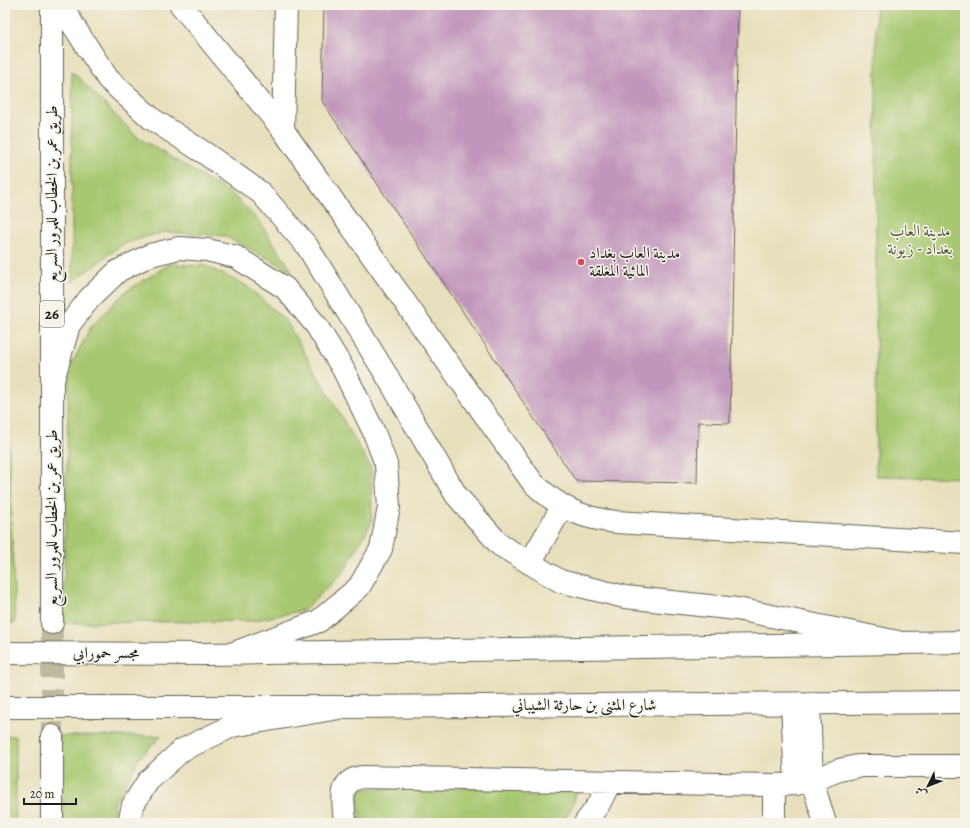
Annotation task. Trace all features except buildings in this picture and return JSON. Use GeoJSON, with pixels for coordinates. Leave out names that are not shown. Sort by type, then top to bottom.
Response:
{"type":"FeatureCollection","features":[{"type":"Feature","properties":{"kind":"main road","name":"طريق عمر بن الخطاب للمرور السريع"},"geometry":{"type":"LineString","coordinates":[[52,5],[52,623]]}},
{"type":"Feature","properties":{"kind":"main road"},"geometry":{"type":"LineString","coordinates":[[62,5],[73,25],[108,79],[152,119],[206,154],[261,194],[307,246],[387,376],[456,495],[500,545],[560,581],[625,598],[737,609],[898,642]]}},
{"type":"Feature","properties":{"kind":"main road"},"geometry":{"type":"LineString","coordinates":[[181,5],[283,130],[533,483],[547,496],[580,515],[598,520],[965,543]]}},
{"type":"Feature","properties":{"kind":"main road"},"geometry":{"type":"LineString","coordinates":[[283,130],[286,5]]}},
{"type":"Feature","properties":{"kind":"main road"},"geometry":{"type":"LineString","coordinates":[[52,384],[69,326],[89,299],[118,271],[150,254],[179,248],[207,250],[236,257],[285,288],[316,325],[342,367],[373,430],[386,464],[389,507],[381,549],[359,587],[319,620],[234,653]]}},
{"type":"Feature","properties":{"kind":"main road"},"geometry":{"type":"LineString","coordinates":[[530,563],[562,506]]}},
{"type":"Feature","properties":{"kind":"main road"},"geometry":{"type":"LineString","coordinates":[[234,653],[965,642]]}},
{"type":"Feature","properties":{"kind":"main road","name":"مجسر حمورابي"},"geometry":{"type":"LineString","coordinates":[[5,653],[234,653]]}},
{"type":"Feature","properties":{"kind":"main road","name":"شارع المثنى بن حارثة الشيباني"},"geometry":{"type":"LineString","coordinates":[[5,707],[345,707],[965,702]]}},
{"type":"Feature","properties":{"kind":"main road"},"geometry":{"type":"LineString","coordinates":[[801,704],[804,783],[825,823]]}},
{"type":"Feature","properties":{"kind":"main road"},"geometry":{"type":"LineString","coordinates":[[129,823],[133,805],[148,781],[182,750],[232,726],[345,707]]}},
{"type":"Feature","properties":{"kind":"main road"},"geometry":{"type":"LineString","coordinates":[[52,736],[52,823]]}},
{"type":"Feature","properties":{"kind":"main road"},"geometry":{"type":"LineString","coordinates":[[345,823],[344,791],[348,782],[356,778],[774,785],[804,783],[839,770],[858,766],[965,766]]}},
{"type":"Feature","properties":{"kind":"main road"},"geometry":{"type":"LineString","coordinates":[[585,823],[599,804],[610,782]]}},
{"type":"Feature","properties":{"kind":"main road"},"geometry":{"type":"LineString","coordinates":[[774,785],[774,823]]}},
{"type":"Feature","properties":{"kind":"green space","name":"مدينة العاب بغداد - زيونة"},"geometry":{"type":"Polygon","coordinates":[[[876,5],[965,5],[965,478],[876,476],[876,5]]]}},
{"type":"Feature","properties":{"kind":"green space"},"geometry":{"type":"Polygon","coordinates":[[[72,71],[136,136],[233,195],[258,220],[292,271],[225,236],[163,232],[123,244],[72,282],[72,71]]]}},
{"type":"Feature","properties":{"kind":"green space"},"geometry":{"type":"Polygon","coordinates":[[[170,264],[206,266],[247,286],[286,321],[371,468],[372,522],[343,573],[304,610],[252,621],[63,623],[69,369],[91,327],[125,292],[170,264]]]}},
{"type":"Feature","properties":{"kind":"green space"},"geometry":{"type":"Polygon","coordinates":[[[5,334],[15,623],[5,623],[5,334]]]}},
{"type":"Feature","properties":{"kind":"green space"},"geometry":{"type":"Polygon","coordinates":[[[5,736],[16,736],[16,823],[5,823],[5,736]]]}},
{"type":"Feature","properties":{"kind":"green space"},"geometry":{"type":"Polygon","coordinates":[[[59,736],[161,736],[138,760],[124,788],[115,801],[112,823],[64,823],[59,736]]]}},
{"type":"Feature","properties":{"kind":"green space"},"geometry":{"type":"Polygon","coordinates":[[[579,787],[569,813],[561,823],[364,823],[361,820],[356,789],[579,787]]]}},
{"type":"Feature","properties":{"kind":"tunnel"},"geometry":{"type":"LineString","coordinates":[[52,623],[52,736]]}},
{"type":"Feature","properties":{"kind":"place","name":"مدينة العاب بغداد المائية المغلقة"},"geometry":{"type":"Point","coordinates":[581,262]}}]}
